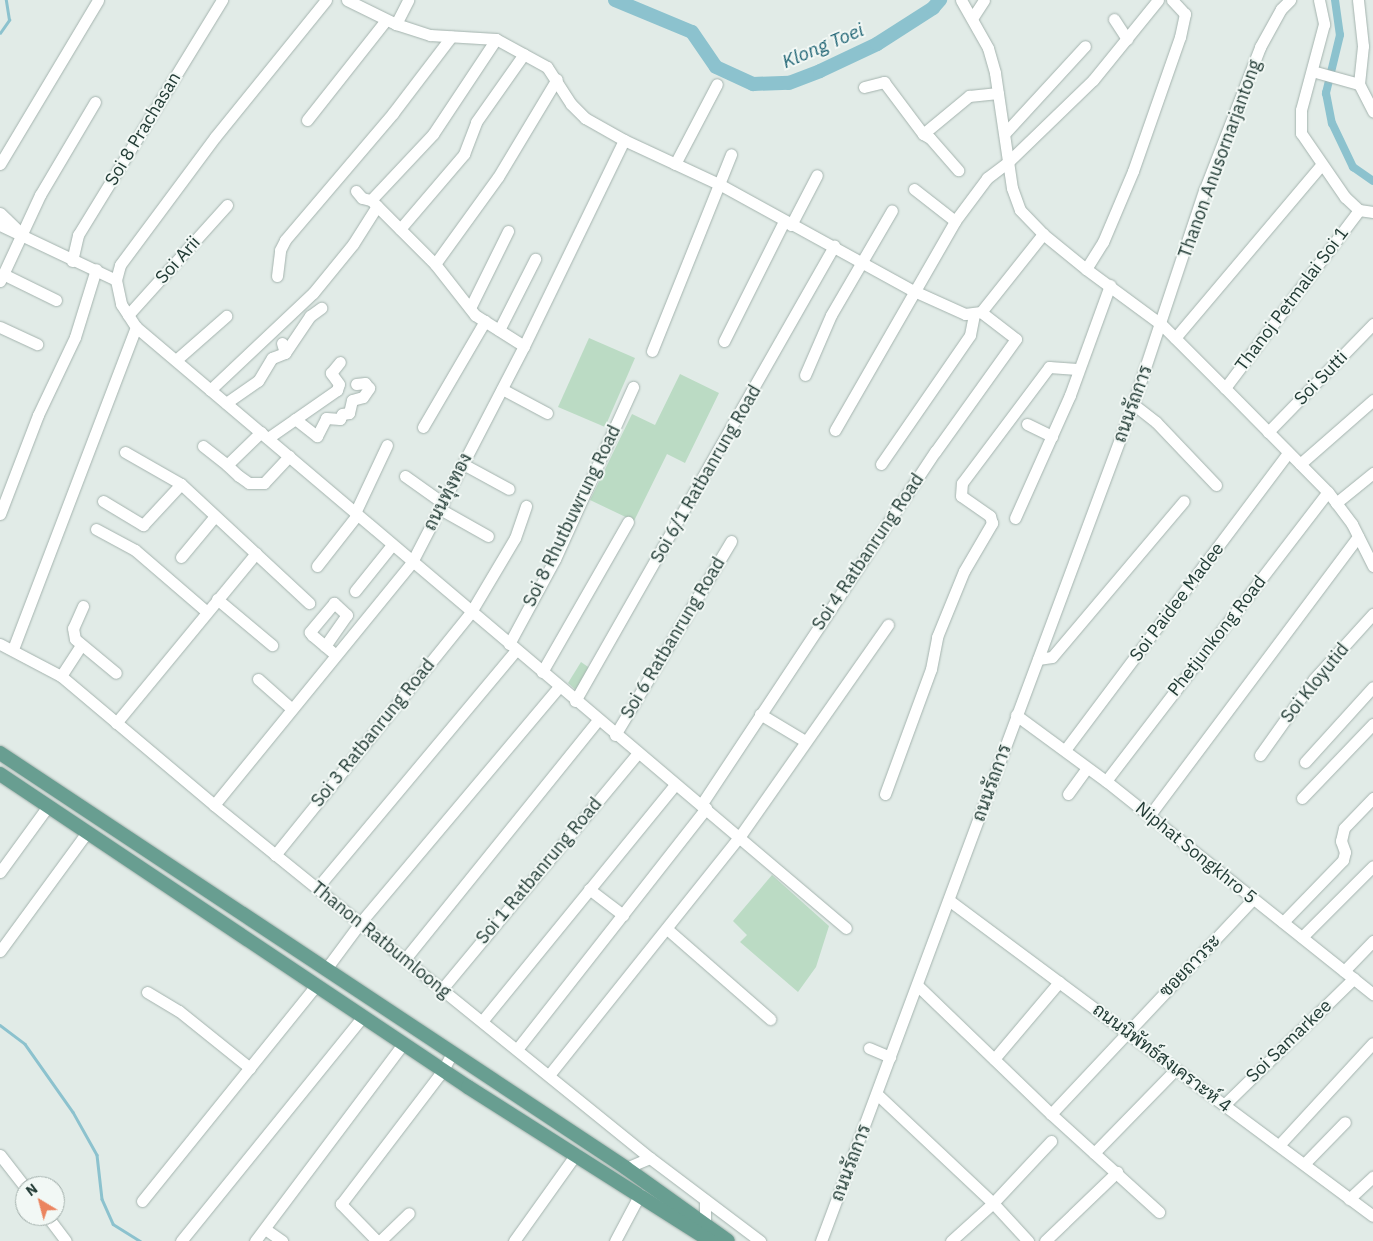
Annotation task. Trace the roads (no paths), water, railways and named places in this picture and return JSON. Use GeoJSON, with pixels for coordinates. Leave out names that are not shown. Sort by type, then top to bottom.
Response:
{"type":"FeatureCollection","features":[{"type":"Feature","properties":{"kind":"main road"},"geometry":{"type":"LineString","coordinates":[[0,753],[626,1168],[705,1222],[728,1241]]}},
{"type":"Feature","properties":{"kind":"main road"},"geometry":{"type":"LineString","coordinates":[[0,774],[403,1044],[711,1241]]}},
{"type":"Feature","properties":{"kind":"main road"},"geometry":{"type":"LineString","coordinates":[[87,832],[97,819]]}},
{"type":"Feature","properties":{"kind":"street"},"geometry":{"type":"LineString","coordinates":[[0,164],[98,0]]}},
{"type":"Feature","properties":{"kind":"street","name":"Soi 8 Prachasan"},"geometry":{"type":"LineString","coordinates":[[72,261],[78,235],[222,0]]}},
{"type":"Feature","properties":{"kind":"street"},"geometry":{"type":"LineString","coordinates":[[326,0],[215,137],[120,265],[116,280],[121,304],[136,327],[636,754],[740,836],[846,928]]}},
{"type":"Feature","properties":{"kind":"street"},"geometry":{"type":"LineString","coordinates":[[347,0],[391,22],[451,37],[496,39],[547,68],[557,79],[571,104],[585,118],[624,140],[719,184],[787,223],[861,260],[914,291],[965,314],[977,313]]}},
{"type":"Feature","properties":{"kind":"street"},"geometry":{"type":"LineString","coordinates":[[307,120],[408,0]]}},
{"type":"Feature","properties":{"kind":"street"},"geometry":{"type":"LineString","coordinates":[[961,0],[973,17],[988,48],[1005,132],[1007,163],[1020,210],[1043,234],[1086,270],[1110,285],[1162,325],[1225,388],[1328,492],[1358,537],[1373,566]]}},
{"type":"Feature","properties":{"kind":"street"},"geometry":{"type":"LineString","coordinates":[[973,17],[984,0]]}},
{"type":"Feature","properties":{"kind":"street"},"geometry":{"type":"LineString","coordinates":[[835,430],[955,221],[987,178],[1007,163],[1093,80],[1158,0]]}},
{"type":"Feature","properties":{"kind":"street"},"geometry":{"type":"LineString","coordinates":[[1086,270],[1103,242],[1133,171],[1180,37],[1185,14],[1172,0]]}},
{"type":"Feature","properties":{"kind":"street","name":"Thanon Anusornarjantong"},"geometry":{"type":"LineString","coordinates":[[1162,325],[1204,191],[1260,47],[1281,9],[1290,0]]}},
{"type":"Feature","properties":{"kind":"street"},"geometry":{"type":"LineString","coordinates":[[1319,0],[1324,24],[1315,71],[1301,110],[1299,128],[1321,166],[1359,210],[1373,212]]}},
{"type":"Feature","properties":{"kind":"street"},"geometry":{"type":"LineString","coordinates":[[1354,84],[1363,46],[1358,0]]}},
{"type":"Feature","properties":{"kind":"street"},"geometry":{"type":"LineString","coordinates":[[1114,19],[1127,39]]}},
{"type":"Feature","properties":{"kind":"street"},"geometry":{"type":"LineString","coordinates":[[277,276],[280,250],[286,240],[393,113],[451,37]]}},
{"type":"Feature","properties":{"kind":"street"},"geometry":{"type":"LineString","coordinates":[[210,390],[313,293],[353,244],[374,203],[432,134],[496,39]]}},
{"type":"Feature","properties":{"kind":"street"},"geometry":{"type":"LineString","coordinates":[[1005,132],[1085,46]]}},
{"type":"Feature","properties":{"kind":"street"},"geometry":{"type":"LineString","coordinates":[[400,229],[464,154],[476,122],[524,54]]}},
{"type":"Feature","properties":{"kind":"street"},"geometry":{"type":"LineString","coordinates":[[1315,71],[1354,84],[1373,112]]}},
{"type":"Feature","properties":{"kind":"street"},"geometry":{"type":"LineString","coordinates":[[435,264],[498,177],[557,79]]}},
{"type":"Feature","properties":{"kind":"street"},"geometry":{"type":"LineString","coordinates":[[864,87],[884,82],[923,134],[930,138],[958,170]]}},
{"type":"Feature","properties":{"kind":"street"},"geometry":{"type":"LineString","coordinates":[[675,164],[717,84]]}},
{"type":"Feature","properties":{"kind":"street"},"geometry":{"type":"LineString","coordinates":[[923,134],[969,96],[998,93]]}},
{"type":"Feature","properties":{"kind":"street"},"geometry":{"type":"LineString","coordinates":[[56,300],[2,277],[21,233],[95,102]]}},
{"type":"Feature","properties":{"kind":"street","name":"ถนนทุ่งทอง"},"geometry":{"type":"LineString","coordinates":[[214,806],[412,562],[524,346],[624,140]]}},
{"type":"Feature","properties":{"kind":"street"},"geometry":{"type":"LineString","coordinates":[[652,351],[731,154]]}},
{"type":"Feature","properties":{"kind":"street"},"geometry":{"type":"LineString","coordinates":[[1175,338],[1321,166]]}},
{"type":"Feature","properties":{"kind":"street"},"geometry":{"type":"LineString","coordinates":[[724,341],[787,223],[817,175]]}},
{"type":"Feature","properties":{"kind":"street"},"geometry":{"type":"LineString","coordinates":[[914,189],[955,221]]}},
{"type":"Feature","properties":{"kind":"street"},"geometry":{"type":"LineString","coordinates":[[356,191],[362,198],[374,203],[435,264],[470,308],[485,321],[524,346]]}},
{"type":"Feature","properties":{"kind":"street","name":"Soi Arii"},"geometry":{"type":"LineString","coordinates":[[128,315],[227,205]]}},
{"type":"Feature","properties":{"kind":"street"},"geometry":{"type":"LineString","coordinates":[[805,375],[831,315],[861,260],[892,210]]}},
{"type":"Feature","properties":{"kind":"street","name":"Thanoj Petmalai Soi 1"},"geometry":{"type":"LineString","coordinates":[[1225,388],[1359,210]]}},
{"type":"Feature","properties":{"kind":"street"},"geometry":{"type":"LineString","coordinates":[[0,213],[17,226],[21,233]]}},
{"type":"Feature","properties":{"kind":"street"},"geometry":{"type":"LineString","coordinates":[[0,225],[21,233],[72,261],[96,269],[116,280]]}},
{"type":"Feature","properties":{"kind":"street"},"geometry":{"type":"LineString","coordinates":[[470,308],[508,231]]}},
{"type":"Feature","properties":{"kind":"street"},"geometry":{"type":"LineString","coordinates":[[881,464],[970,335],[977,313],[1043,234]]}},
{"type":"Feature","properties":{"kind":"street","name":"Soi 6/1 Ratbanrung Road"},"geometry":{"type":"LineString","coordinates":[[575,701],[834,246]]}},
{"type":"Feature","properties":{"kind":"street"},"geometry":{"type":"LineString","coordinates":[[499,330],[535,259]]}},
{"type":"Feature","properties":{"kind":"street"},"geometry":{"type":"LineString","coordinates":[[0,514],[38,416],[75,338],[96,269]]}},
{"type":"Feature","properties":{"kind":"street"},"geometry":{"type":"LineString","coordinates":[[1015,518],[1052,436],[1110,285]]}},
{"type":"Feature","properties":{"kind":"street"},"geometry":{"type":"LineString","coordinates":[[226,403],[258,381],[272,358],[284,348],[310,316],[321,308]]}},
{"type":"Feature","properties":{"kind":"street","name":"Soi 4 Ratbanrung Road"},"geometry":{"type":"LineString","coordinates":[[518,1048],[623,915],[703,807],[760,714],[935,452],[1016,339],[977,313]]}},
{"type":"Feature","properties":{"kind":"street"},"geometry":{"type":"LineString","coordinates":[[176,360],[226,316]]}},
{"type":"Feature","properties":{"kind":"street"},"geometry":{"type":"LineString","coordinates":[[423,427],[485,321]]}},
{"type":"Feature","properties":{"kind":"street","name":"Soi Sutti"},"geometry":{"type":"LineString","coordinates":[[1268,432],[1373,324]]}},
{"type":"Feature","properties":{"kind":"street","name":"ถนนรัถการ"},"geometry":{"type":"LineString","coordinates":[[821,1241],[950,902],[1016,715],[1162,325]]}},
{"type":"Feature","properties":{"kind":"street"},"geometry":{"type":"LineString","coordinates":[[0,327],[37,344]]}},
{"type":"Feature","properties":{"kind":"street"},"geometry":{"type":"LineString","coordinates":[[13,649],[136,327]]}},
{"type":"Feature","properties":{"kind":"street"},"geometry":{"type":"LineString","coordinates":[[227,465],[264,435],[296,419],[337,390],[339,384],[331,373],[340,362]]}},
{"type":"Feature","properties":{"kind":"street"},"geometry":{"type":"LineString","coordinates":[[884,794],[931,669],[937,638],[964,571],[992,523],[990,516],[961,496],[962,484],[1049,367],[1077,369]]}},
{"type":"Feature","properties":{"kind":"street"},"geometry":{"type":"LineString","coordinates":[[296,419],[317,436],[326,418],[340,419],[342,414],[349,413],[352,400],[363,397],[369,388],[365,383],[356,384]]}},
{"type":"Feature","properties":{"kind":"street","name":"Soi 8 Rhutbuwrung Road"},"geometry":{"type":"LineString","coordinates":[[317,888],[513,647],[633,387]]}},
{"type":"Feature","properties":{"kind":"street"},"geometry":{"type":"LineString","coordinates":[[502,389],[547,413]]}},
{"type":"Feature","properties":{"kind":"street"},"geometry":{"type":"LineString","coordinates":[[1300,464],[1373,400]]}},
{"type":"Feature","properties":{"kind":"street"},"geometry":{"type":"LineString","coordinates":[[1133,404],[1156,422],[1216,485]]}},
{"type":"Feature","properties":{"kind":"street"},"geometry":{"type":"LineString","coordinates":[[1027,424],[1052,436]]}},
{"type":"Feature","properties":{"kind":"street"},"geometry":{"type":"LineString","coordinates":[[317,566],[356,514],[387,445]]}},
{"type":"Feature","properties":{"kind":"street"},"geometry":{"type":"LineString","coordinates":[[203,446],[256,485],[264,483],[289,456]]}},
{"type":"Feature","properties":{"kind":"street"},"geometry":{"type":"LineString","coordinates":[[125,452],[181,484],[310,603]]}},
{"type":"Feature","properties":{"kind":"street","name":"Soi Paidee Madee"},"geometry":{"type":"LineString","coordinates":[[1065,750],[1288,453]]}},
{"type":"Feature","properties":{"kind":"street"},"geometry":{"type":"LineString","coordinates":[[463,464],[509,489]]}},
{"type":"Feature","properties":{"kind":"street"},"geometry":{"type":"LineString","coordinates":[[1336,503],[1373,473]]}},
{"type":"Feature","properties":{"kind":"street"},"geometry":{"type":"LineString","coordinates":[[405,476],[441,506],[488,536]]}},
{"type":"Feature","properties":{"kind":"street"},"geometry":{"type":"LineString","coordinates":[[103,501],[143,525],[181,484]]}},
{"type":"Feature","properties":{"kind":"street","name":"Phetjunkong Road"},"geometry":{"type":"LineString","coordinates":[[1106,781],[1328,492]]}},
{"type":"Feature","properties":{"kind":"street"},"geometry":{"type":"LineString","coordinates":[[1038,659],[1052,657],[1184,501]]}},
{"type":"Feature","properties":{"kind":"street","name":"Soi 3 Ratbanrung Road"},"geometry":{"type":"LineString","coordinates":[[275,855],[471,612],[515,538],[526,506]]}},
{"type":"Feature","properties":{"kind":"street"},"geometry":{"type":"LineString","coordinates":[[181,557],[215,516]]}},
{"type":"Feature","properties":{"kind":"street"},"geometry":{"type":"LineString","coordinates":[[542,672],[628,522]]}},
{"type":"Feature","properties":{"kind":"street"},"geometry":{"type":"LineString","coordinates":[[96,529],[135,550],[206,612]]}},
{"type":"Feature","properties":{"kind":"street"},"geometry":{"type":"LineString","coordinates":[[1149,816],[1358,537]]}},
{"type":"Feature","properties":{"kind":"street","name":"Soi 6 Ratbanrung Road"},"geometry":{"type":"LineString","coordinates":[[615,735],[732,541]]}},
{"type":"Feature","properties":{"kind":"street"},"geometry":{"type":"LineString","coordinates":[[355,591],[392,545]]}},
{"type":"Feature","properties":{"kind":"street"},"geometry":{"type":"LineString","coordinates":[[116,723],[256,553]]}},
{"type":"Feature","properties":{"kind":"street"},"geometry":{"type":"LineString","coordinates":[[217,599],[272,645]]}},
{"type":"Feature","properties":{"kind":"street"},"geometry":{"type":"LineString","coordinates":[[83,606],[72,628],[75,639],[116,673]]}},
{"type":"Feature","properties":{"kind":"street","name":"Soi Kloyutid"},"geometry":{"type":"LineString","coordinates":[[1260,755],[1314,679],[1373,614]]}},
{"type":"Feature","properties":{"kind":"street"},"geometry":{"type":"LineString","coordinates":[[549,1075],[740,836],[888,625]]}},
{"type":"Feature","properties":{"kind":"street","name":"Thanon Ratbumloong"},"geometry":{"type":"LineString","coordinates":[[0,644],[13,649],[61,676],[214,806],[518,1048],[650,1158],[760,1241]]}},
{"type":"Feature","properties":{"kind":"street"},"geometry":{"type":"LineString","coordinates":[[61,676],[81,645]]}},
{"type":"Feature","properties":{"kind":"street"},"geometry":{"type":"LineString","coordinates":[[325,646],[336,655]]}},
{"type":"Feature","properties":{"kind":"street"},"geometry":{"type":"LineString","coordinates":[[258,679],[292,709]]}},
{"type":"Feature","properties":{"kind":"street"},"geometry":{"type":"LineString","coordinates":[[1305,762],[1373,686]]}},
{"type":"Feature","properties":{"kind":"street"},"geometry":{"type":"LineString","coordinates":[[326,969],[360,923],[559,687]]}},
{"type":"Feature","properties":{"kind":"street"},"geometry":{"type":"LineString","coordinates":[[760,714],[805,741]]}},
{"type":"Feature","properties":{"kind":"street","name":"Niphat Songkhro 5"},"geometry":{"type":"LineString","coordinates":[[1016,715],[1106,781],[1373,994]]}},
{"type":"Feature","properties":{"kind":"street"},"geometry":{"type":"LineString","coordinates":[[404,959],[598,720]]}},
{"type":"Feature","properties":{"kind":"street"},"geometry":{"type":"LineString","coordinates":[[1302,798],[1373,724]]}},
{"type":"Feature","properties":{"kind":"street","name":"Soi 1 Ratbanrung Road"},"geometry":{"type":"LineString","coordinates":[[442,989],[636,754]]}},
{"type":"Feature","properties":{"kind":"street"},"geometry":{"type":"LineString","coordinates":[[1068,794],[1087,768]]}},
{"type":"Feature","properties":{"kind":"street"},"geometry":{"type":"LineString","coordinates":[[483,1020],[675,785]]}},
{"type":"Feature","properties":{"kind":"street"},"geometry":{"type":"LineString","coordinates":[[1283,922],[1342,860],[1345,852],[1341,841],[1344,828],[1373,798]]}},
{"type":"Feature","properties":{"kind":"street"},"geometry":{"type":"LineString","coordinates":[[0,872],[48,806]]}},
{"type":"Feature","properties":{"kind":"street"},"geometry":{"type":"LineString","coordinates":[[0,951],[87,832]]}},
{"type":"Feature","properties":{"kind":"street"},"geometry":{"type":"LineString","coordinates":[[1302,938],[1373,866]]}},
{"type":"Feature","properties":{"kind":"street"},"geometry":{"type":"LineString","coordinates":[[589,889],[623,915]]}},
{"type":"Feature","properties":{"kind":"street","name":"ซอยถาวระ"},"geometry":{"type":"LineString","coordinates":[[1051,1114],[1253,899]]}},
{"type":"Feature","properties":{"kind":"street","name":"ถนนนิพัทธ์สงเคราะห์ 4"},"geometry":{"type":"LineString","coordinates":[[950,902],[1128,1032],[1176,1070],[1280,1144],[1373,1216]]}},
{"type":"Feature","properties":{"kind":"street"},"geometry":{"type":"LineString","coordinates":[[667,929],[770,1019]]}},
{"type":"Feature","properties":{"kind":"street","name":"Soi Samarkee"},"geometry":{"type":"LineString","coordinates":[[1225,1104],[1349,974],[1373,941]]}},
{"type":"Feature","properties":{"kind":"street"},"geometry":{"type":"LineString","coordinates":[[994,1059],[1060,982]]}},
{"type":"Feature","properties":{"kind":"street"},"geometry":{"type":"LineString","coordinates":[[142,1200],[316,985]]}},
{"type":"Feature","properties":{"kind":"street"},"geometry":{"type":"LineString","coordinates":[[917,985],[1051,1114],[1159,1212]]}},
{"type":"Feature","properties":{"kind":"street"},"geometry":{"type":"LineString","coordinates":[[147,992],[179,1011],[250,1068]]}},
{"type":"Feature","properties":{"kind":"street"},"geometry":{"type":"LineString","coordinates":[[181,1241],[363,1016]]}},
{"type":"Feature","properties":{"kind":"street"},"geometry":{"type":"LineString","coordinates":[[1280,1144],[1373,1043]]}},
{"type":"Feature","properties":{"kind":"street"},"geometry":{"type":"LineString","coordinates":[[255,1241],[403,1044]]}},
{"type":"Feature","properties":{"kind":"street"},"geometry":{"type":"LineString","coordinates":[[869,1048],[890,1057]]}},
{"type":"Feature","properties":{"kind":"street"},"geometry":{"type":"LineString","coordinates":[[409,1213],[378,1241],[341,1204],[443,1070],[452,1053]]}},
{"type":"Feature","properties":{"kind":"street"},"geometry":{"type":"LineString","coordinates":[[1094,1152],[1176,1070]]}},
{"type":"Feature","properties":{"kind":"street"},"geometry":{"type":"LineString","coordinates":[[878,1095],[993,1203],[1028,1241]]}},
{"type":"Feature","properties":{"kind":"street"},"geometry":{"type":"LineString","coordinates":[[1304,1163],[1345,1122]]}},
{"type":"Feature","properties":{"kind":"street"},"geometry":{"type":"LineString","coordinates":[[951,1241],[993,1203],[1051,1141]]}},
{"type":"Feature","properties":{"kind":"street"},"geometry":{"type":"LineString","coordinates":[[514,1241],[576,1154]]}},
{"type":"Feature","properties":{"kind":"street"},"geometry":{"type":"LineString","coordinates":[[0,1155],[16,1176]]}},
{"type":"Feature","properties":{"kind":"street"},"geometry":{"type":"LineString","coordinates":[[626,1168],[650,1158]]}},
{"type":"Feature","properties":{"kind":"street"},"geometry":{"type":"LineString","coordinates":[[1045,1241],[1117,1172]]}},
{"type":"Feature","properties":{"kind":"street"},"geometry":{"type":"LineString","coordinates":[[1350,1199],[1373,1177]]}},
{"type":"Feature","properties":{"kind":"street"},"geometry":{"type":"LineString","coordinates":[[615,1241],[640,1194]]}},
{"type":"Feature","properties":{"kind":"street"},"geometry":{"type":"LineString","coordinates":[[705,1200],[705,1222]]}},
{"type":"Feature","properties":{"kind":"street"},"geometry":{"type":"LineString","coordinates":[[55,1226],[66,1241]]}},
{"type":"Feature","properties":{"kind":"street"},"geometry":{"type":"LineString","coordinates":[[265,1229],[282,1241]]}},
{"type":"Feature","properties":{"kind":"waterway"},"geometry":{"type":"LineString","coordinates":[[0,33],[9,20],[6,0]]}},
{"type":"Feature","properties":{"kind":"waterway","name":"Klong Toei"},"geometry":{"type":"LineString","coordinates":[[615,0],[692,32],[716,67],[753,84],[789,83],[820,71],[877,44],[933,8],[940,0]]}},
{"type":"Feature","properties":{"kind":"waterway"},"geometry":{"type":"LineString","coordinates":[[1335,0],[1340,35],[1326,93],[1332,123],[1353,167],[1373,181]]}},
{"type":"Feature","properties":{"kind":"waterway"},"geometry":{"type":"LineString","coordinates":[[0,1025],[25,1044],[73,1112],[97,1155],[102,1199],[113,1224],[140,1241]]}}]}
